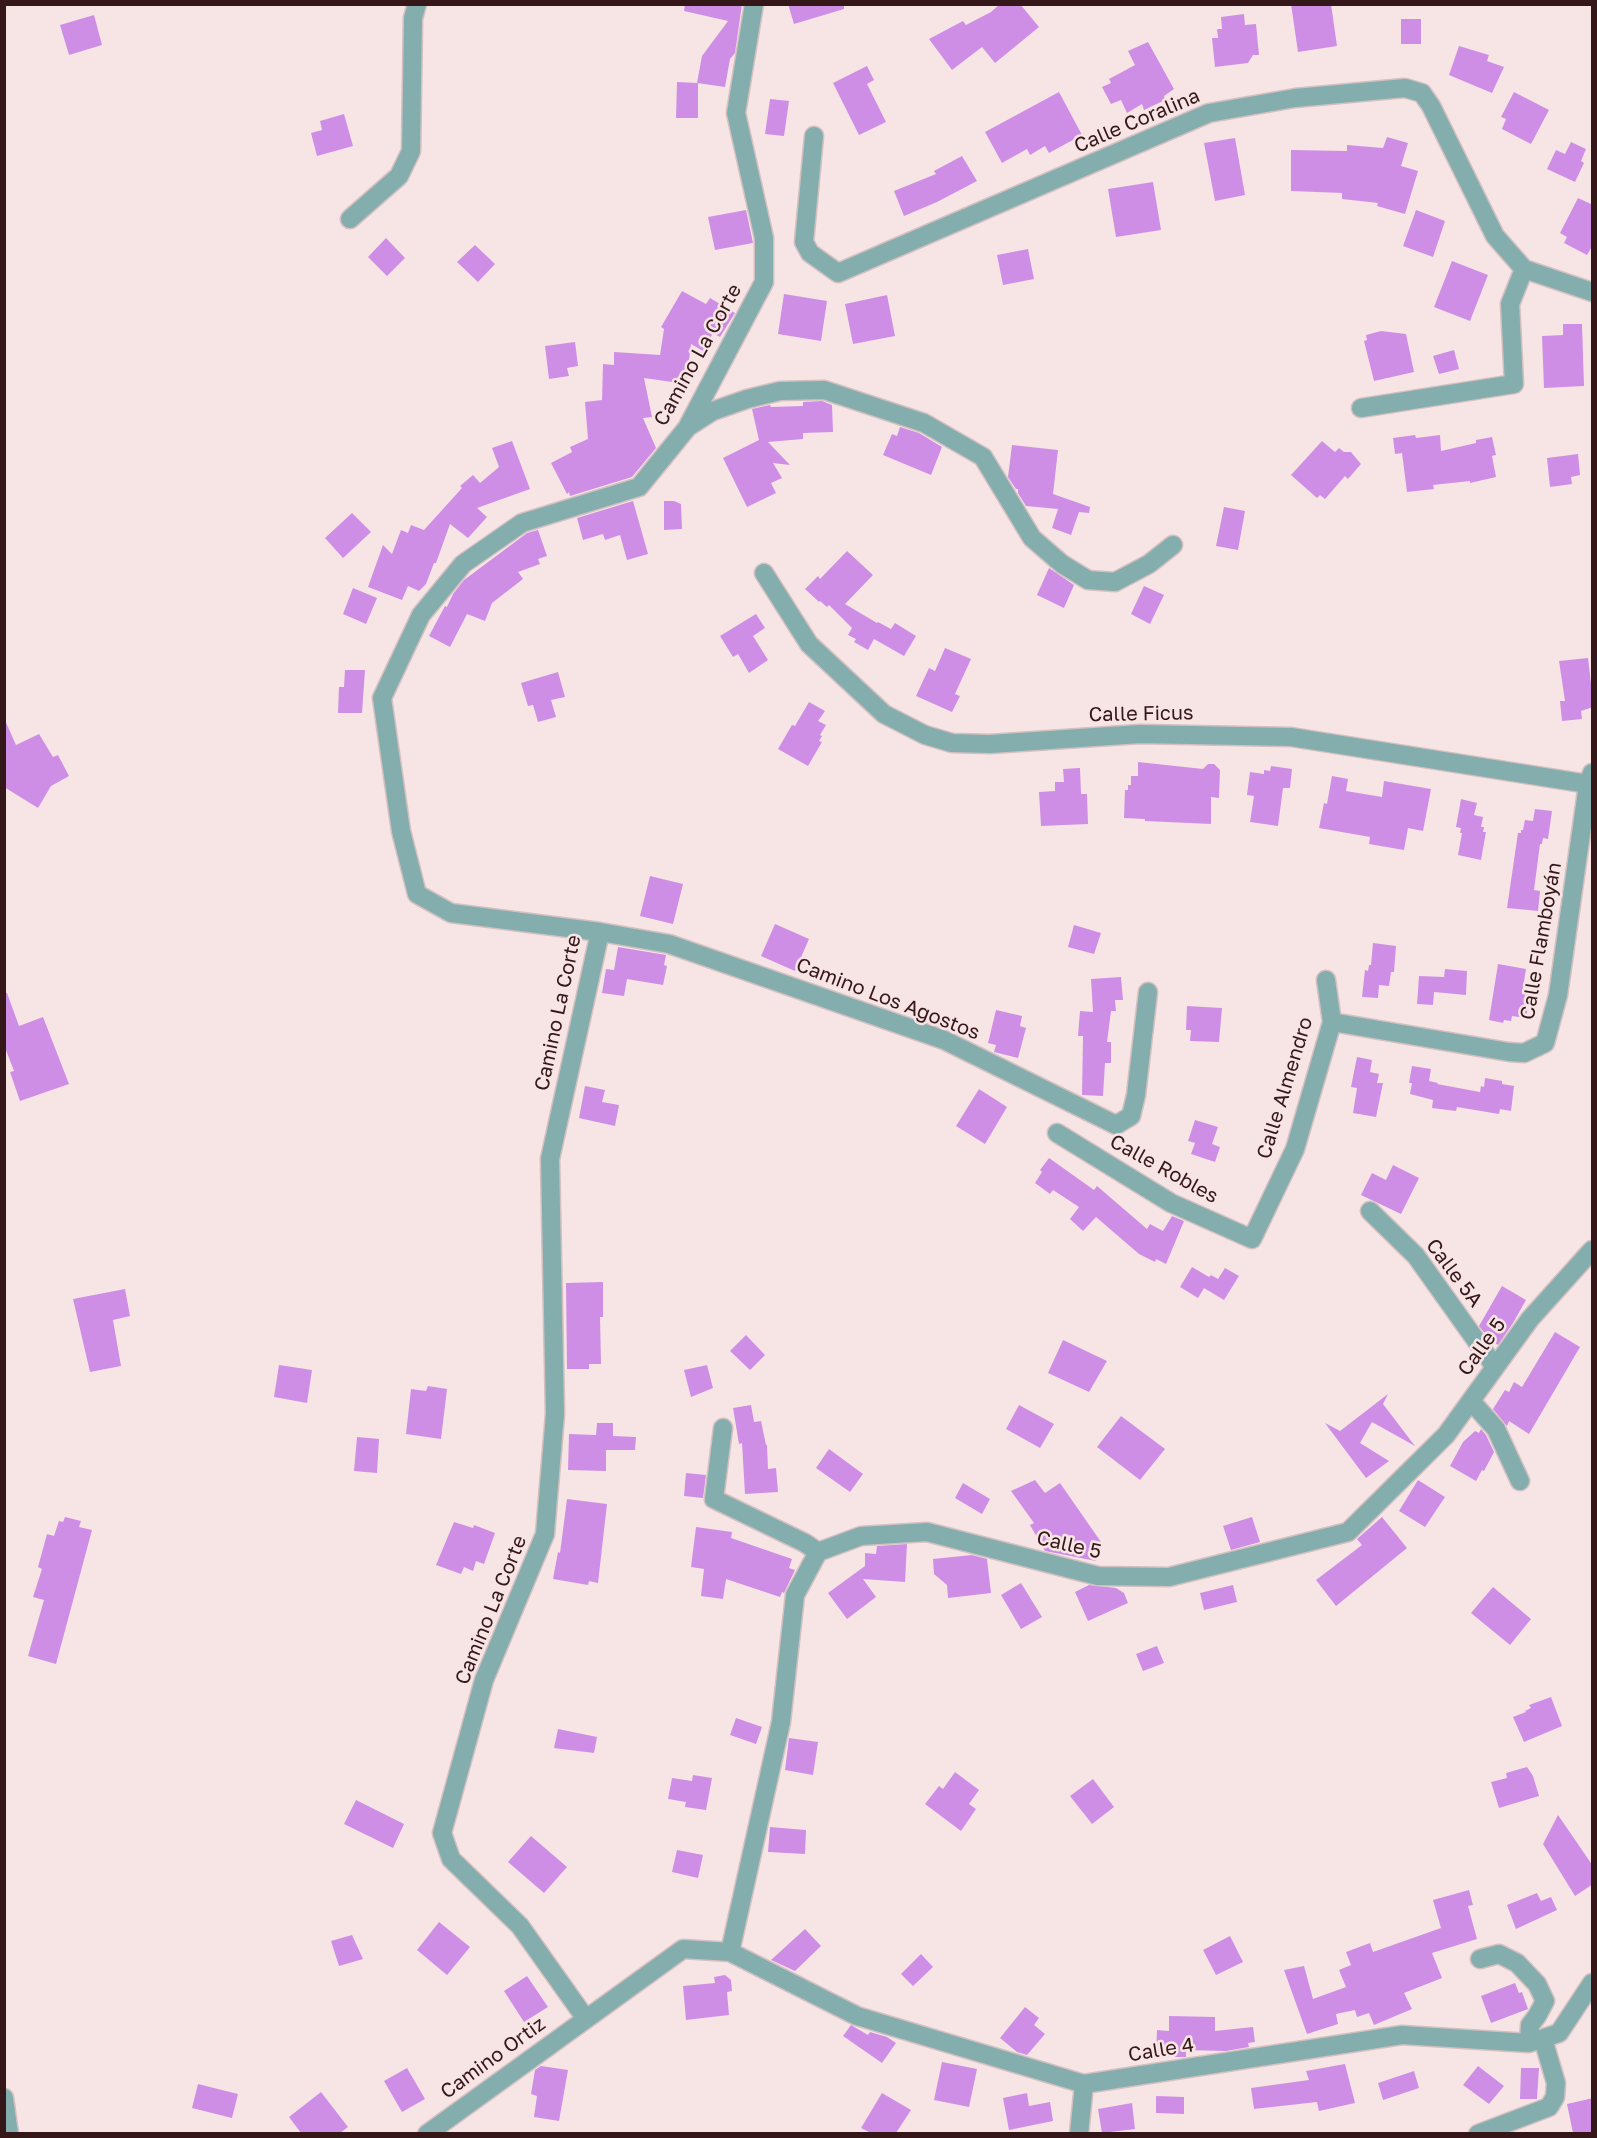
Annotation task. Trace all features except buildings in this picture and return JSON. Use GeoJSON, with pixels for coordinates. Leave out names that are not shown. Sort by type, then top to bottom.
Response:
{"type":"FeatureCollection","features":[{"type":"Feature","properties":{"kind":"street"},"geometry":{"type":"LineString","coordinates":[[350,219],[399,176],[411,151],[413,18],[417,4]]}},
{"type":"Feature","properties":{"kind":"street","name":"Camino La Corte"},"geometry":{"type":"LineString","coordinates":[[586,2019],[520,1926],[451,1859],[442,1833],[484,1680],[545,1534],[555,1414],[550,1159],[600,932],[451,913],[417,894],[401,831],[382,698],[421,615],[463,564],[522,523],[639,487],[687,428],[764,282],[764,238],[736,114],[754,4]]}},
{"type":"Feature","properties":{"kind":"street","name":"Calle Coralina"},"geometry":{"type":"LineString","coordinates":[[814,136],[804,242],[810,254],[838,273],[1209,113],[1295,98],[1406,88],[1422,93],[1426,99],[1496,236],[1524,269]]}},
{"type":"Feature","properties":{"kind":"street"},"geometry":{"type":"LineString","coordinates":[[1361,408],[1514,384],[1510,304],[1524,269],[1593,292]]}},
{"type":"Feature","properties":{"kind":"street"},"geometry":{"type":"LineString","coordinates":[[687,428],[713,411],[747,399],[780,391],[824,390],[924,423],[983,457],[1032,538],[1062,564],[1088,580],[1115,582],[1149,564],[1173,545]]}},
{"type":"Feature","properties":{"kind":"street","name":"Calle Ficus"},"geometry":{"type":"LineString","coordinates":[[764,573],[810,644],[884,714],[925,735],[952,743],[990,744],[1140,734],[1291,737],[1590,778]]}},
{"type":"Feature","properties":{"kind":"street","name":"Calle Flamboyán"},"geometry":{"type":"LineString","coordinates":[[1332,1022],[1509,1052],[1524,1053],[1545,1043],[1558,995],[1590,778]]}},
{"type":"Feature","properties":{"kind":"street","name":"Camino Los Agostos"},"geometry":{"type":"LineString","coordinates":[[600,932],[669,944],[944,1040],[1116,1125],[1131,1116],[1136,1095],[1148,992]]}},
{"type":"Feature","properties":{"kind":"street","name":"Calle Almendro"},"geometry":{"type":"LineString","coordinates":[[1252,1239],[1295,1149],[1332,1022],[1326,980]]}},
{"type":"Feature","properties":{"kind":"street","name":"Calle Robles"},"geometry":{"type":"LineString","coordinates":[[1057,1133],[1171,1203],[1252,1239]]}},
{"type":"Feature","properties":{"kind":"street","name":"Calle 5A"},"geometry":{"type":"LineString","coordinates":[[1370,1211],[1416,1256],[1496,1367]]}},
{"type":"Feature","properties":{"kind":"street","name":"Calle 5"},"geometry":{"type":"LineString","coordinates":[[818,1552],[861,1536],[927,1532],[1098,1576],[1169,1577],[1348,1532],[1446,1435],[1530,1320],[1593,1250]]}},
{"type":"Feature","properties":{"kind":"street"},"geometry":{"type":"LineString","coordinates":[[1471,1401],[1496,1429],[1520,1481]]}},
{"type":"Feature","properties":{"kind":"street"},"geometry":{"type":"LineString","coordinates":[[586,2019],[683,1949],[730,1952],[781,1722],[795,1595],[818,1552],[805,1543],[714,1499],[723,1428]]}},
{"type":"Feature","properties":{"kind":"street","name":"Calle 4"},"geometry":{"type":"LineString","coordinates":[[730,1952],[857,2016],[1084,2084],[1402,2035],[1536,2041]]}},
{"type":"Feature","properties":{"kind":"street"},"geometry":{"type":"LineString","coordinates":[[1478,2133],[1549,2107],[1555,2097],[1556,2083],[1530,2025],[1545,2001],[1537,1984],[1516,1963],[1499,1954],[1480,1959]]}},
{"type":"Feature","properties":{"kind":"street"},"geometry":{"type":"LineString","coordinates":[[1536,2041],[1559,2033],[1593,1983]]}},
{"type":"Feature","properties":{"kind":"street","name":"Camino Ortiz"},"geometry":{"type":"LineString","coordinates":[[427,2133],[586,2019]]}},
{"type":"Feature","properties":{"kind":"street"},"geometry":{"type":"LineString","coordinates":[[1079,2133],[1084,2084]]}},
{"type":"Feature","properties":{"kind":"street"},"geometry":{"type":"LineString","coordinates":[[4,2098],[9,2133]]}}]}
